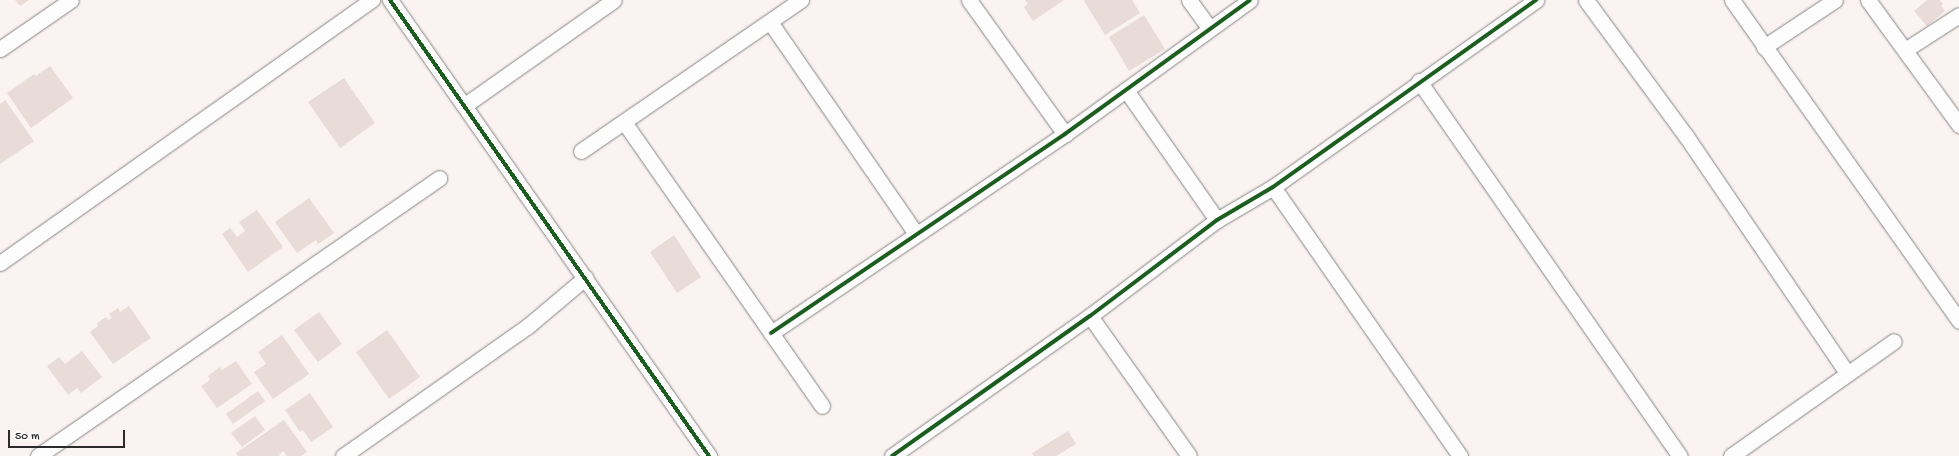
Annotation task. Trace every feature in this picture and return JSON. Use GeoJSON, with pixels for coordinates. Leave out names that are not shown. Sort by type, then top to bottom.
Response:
{"type":"FeatureCollection","features":[{"type":"Feature","properties":{"kind":"street"},"geometry":{"type":"LineString","coordinates":[[0,49],[71,0]]}},
{"type":"Feature","properties":{"kind":"street"},"geometry":{"type":"LineString","coordinates":[[0,263],[372,0]]}},
{"type":"Feature","properties":{"kind":"street"},"geometry":{"type":"LineString","coordinates":[[390,0],[465,105],[709,456]]}},
{"type":"Feature","properties":{"kind":"street"},"geometry":{"type":"LineString","coordinates":[[465,105],[614,0]]}},
{"type":"Feature","properties":{"kind":"street"},"geometry":{"type":"LineString","coordinates":[[581,152],[801,0]]}},
{"type":"Feature","properties":{"kind":"street"},"geometry":{"type":"LineString","coordinates":[[969,0],[1065,134]]}},
{"type":"Feature","properties":{"kind":"street"},"geometry":{"type":"LineString","coordinates":[[1189,0],[1209,28]]}},
{"type":"Feature","properties":{"kind":"street"},"geometry":{"type":"LineString","coordinates":[[771,333],[1065,134],[1209,28],[1250,0]]}},
{"type":"Feature","properties":{"kind":"street"},"geometry":{"type":"LineString","coordinates":[[892,456],[1090,316],[1217,220],[1273,187],[1536,0]]}},
{"type":"Feature","properties":{"kind":"street"},"geometry":{"type":"LineString","coordinates":[[1586,0],[1686,136],[1847,373]]}},
{"type":"Feature","properties":{"kind":"street"},"geometry":{"type":"LineString","coordinates":[[1732,0],[1959,321]]}},
{"type":"Feature","properties":{"kind":"street"},"geometry":{"type":"LineString","coordinates":[[1764,47],[1835,0]]}},
{"type":"Feature","properties":{"kind":"street"},"geometry":{"type":"LineString","coordinates":[[1868,0],[1959,125]]}},
{"type":"Feature","properties":{"kind":"street"},"geometry":{"type":"LineString","coordinates":[[1905,50],[1959,15]]}},
{"type":"Feature","properties":{"kind":"street"},"geometry":{"type":"LineString","coordinates":[[770,22],[916,234]]}},
{"type":"Feature","properties":{"kind":"street"},"geometry":{"type":"LineString","coordinates":[[1419,82],[1680,456]]}},
{"type":"Feature","properties":{"kind":"street"},"geometry":{"type":"LineString","coordinates":[[1126,90],[1217,220]]}},
{"type":"Feature","properties":{"kind":"street"},"geometry":{"type":"LineString","coordinates":[[624,122],[822,406]]}},
{"type":"Feature","properties":{"kind":"street"},"geometry":{"type":"LineString","coordinates":[[38,456],[439,178]]}},
{"type":"Feature","properties":{"kind":"street"},"geometry":{"type":"LineString","coordinates":[[1273,187],[1460,456]]}},
{"type":"Feature","properties":{"kind":"street"},"geometry":{"type":"LineString","coordinates":[[343,456],[528,326],[585,278]]}},
{"type":"Feature","properties":{"kind":"street"},"geometry":{"type":"LineString","coordinates":[[1090,316],[1189,456]]}},
{"type":"Feature","properties":{"kind":"street"},"geometry":{"type":"LineString","coordinates":[[1731,456],[1894,341]]}},
{"type":"Feature","properties":{"kind":"building"},"geometry":{"type":"Polygon","coordinates":[[[15,0],[29,0],[20,6],[15,0]]]}},
{"type":"Feature","properties":{"kind":"building"},"geometry":{"type":"Polygon","coordinates":[[[1025,0],[1064,0],[1033,21],[1024,7],[1028,4],[1025,0]]]}},
{"type":"Feature","properties":{"kind":"building"},"geometry":{"type":"Polygon","coordinates":[[[1132,0],[1140,13],[1105,35],[1084,1],[1132,0]]]}},
{"type":"Feature","properties":{"kind":"building"},"geometry":{"type":"Polygon","coordinates":[[[1927,0],[1940,0],[1943,4],[1941,6],[1945,11],[1927,26],[1914,11],[1927,0]]]}},
{"type":"Feature","properties":{"kind":"building"},"geometry":{"type":"Polygon","coordinates":[[[1144,15],[1165,49],[1129,71],[1109,37],[1144,15]]]}},
{"type":"Feature","properties":{"kind":"building"},"geometry":{"type":"Polygon","coordinates":[[[50,66],[73,98],[31,128],[7,93],[34,74],[36,76],[50,66]]]}},
{"type":"Feature","properties":{"kind":"building"},"geometry":{"type":"Polygon","coordinates":[[[344,78],[375,123],[340,148],[308,102],[344,78]]]}},
{"type":"Feature","properties":{"kind":"building"},"geometry":{"type":"Polygon","coordinates":[[[5,100],[34,141],[0,164],[0,104],[5,100]]]}},
{"type":"Feature","properties":{"kind":"building"},"geometry":{"type":"Polygon","coordinates":[[[309,198],[334,233],[318,244],[316,240],[297,253],[275,222],[309,198]]]}},
{"type":"Feature","properties":{"kind":"building"},"geometry":{"type":"Polygon","coordinates":[[[257,210],[283,247],[248,272],[222,234],[230,228],[237,237],[245,231],[239,222],[257,210]]]}},
{"type":"Feature","properties":{"kind":"building"},"geometry":{"type":"Polygon","coordinates":[[[674,235],[701,277],[677,293],[650,252],[674,235]]]}},
{"type":"Feature","properties":{"kind":"building"},"geometry":{"type":"Polygon","coordinates":[[[129,306],[151,338],[113,364],[90,332],[98,326],[97,323],[106,317],[108,320],[112,318],[109,314],[118,308],[120,312],[129,306]]]}},
{"type":"Feature","properties":{"kind":"building"},"geometry":{"type":"Polygon","coordinates":[[[319,312],[342,344],[318,362],[294,330],[319,312]]]}},
{"type":"Feature","properties":{"kind":"building"},"geometry":{"type":"Polygon","coordinates":[[[387,330],[420,377],[389,399],[356,352],[387,330]]]}},
{"type":"Feature","properties":{"kind":"building"},"geometry":{"type":"Polygon","coordinates":[[[282,335],[309,374],[273,399],[254,372],[266,364],[258,352],[282,335]]]}},
{"type":"Feature","properties":{"kind":"building"},"geometry":{"type":"Polygon","coordinates":[[[82,351],[102,377],[81,393],[77,388],[68,395],[47,366],[59,357],[65,364],[82,351]]]}},
{"type":"Feature","properties":{"kind":"building"},"geometry":{"type":"Polygon","coordinates":[[[236,361],[252,384],[217,408],[201,386],[210,380],[208,376],[220,367],[222,370],[236,361]]]}},
{"type":"Feature","properties":{"kind":"building"},"geometry":{"type":"Polygon","coordinates":[[[258,391],[265,401],[233,424],[226,414],[258,391]]]}},
{"type":"Feature","properties":{"kind":"building"},"geometry":{"type":"Polygon","coordinates":[[[310,393],[333,427],[311,442],[303,430],[300,432],[285,410],[310,393]]]}},
{"type":"Feature","properties":{"kind":"building"},"geometry":{"type":"Polygon","coordinates":[[[255,416],[265,430],[242,447],[231,433],[255,416]]]}},
{"type":"Feature","properties":{"kind":"building"},"geometry":{"type":"Polygon","coordinates":[[[284,420],[307,452],[301,456],[287,456],[283,451],[279,455],[280,456],[238,456],[236,453],[284,420]]]}},
{"type":"Feature","properties":{"kind":"building"},"geometry":{"type":"Polygon","coordinates":[[[1068,431],[1076,444],[1056,456],[1034,456],[1032,453],[1068,431]]]}},
{"type":"Feature","properties":{"kind":"cycle path"},"geometry":{"type":"LineString","coordinates":[[390,0],[709,456]]}},
{"type":"Feature","properties":{"kind":"cycle path"},"geometry":{"type":"LineString","coordinates":[[771,333],[1065,134],[1250,0]]}},
{"type":"Feature","properties":{"kind":"cycle path"},"geometry":{"type":"LineString","coordinates":[[892,456],[1090,316],[1217,220],[1273,187],[1536,0]]}}]}
